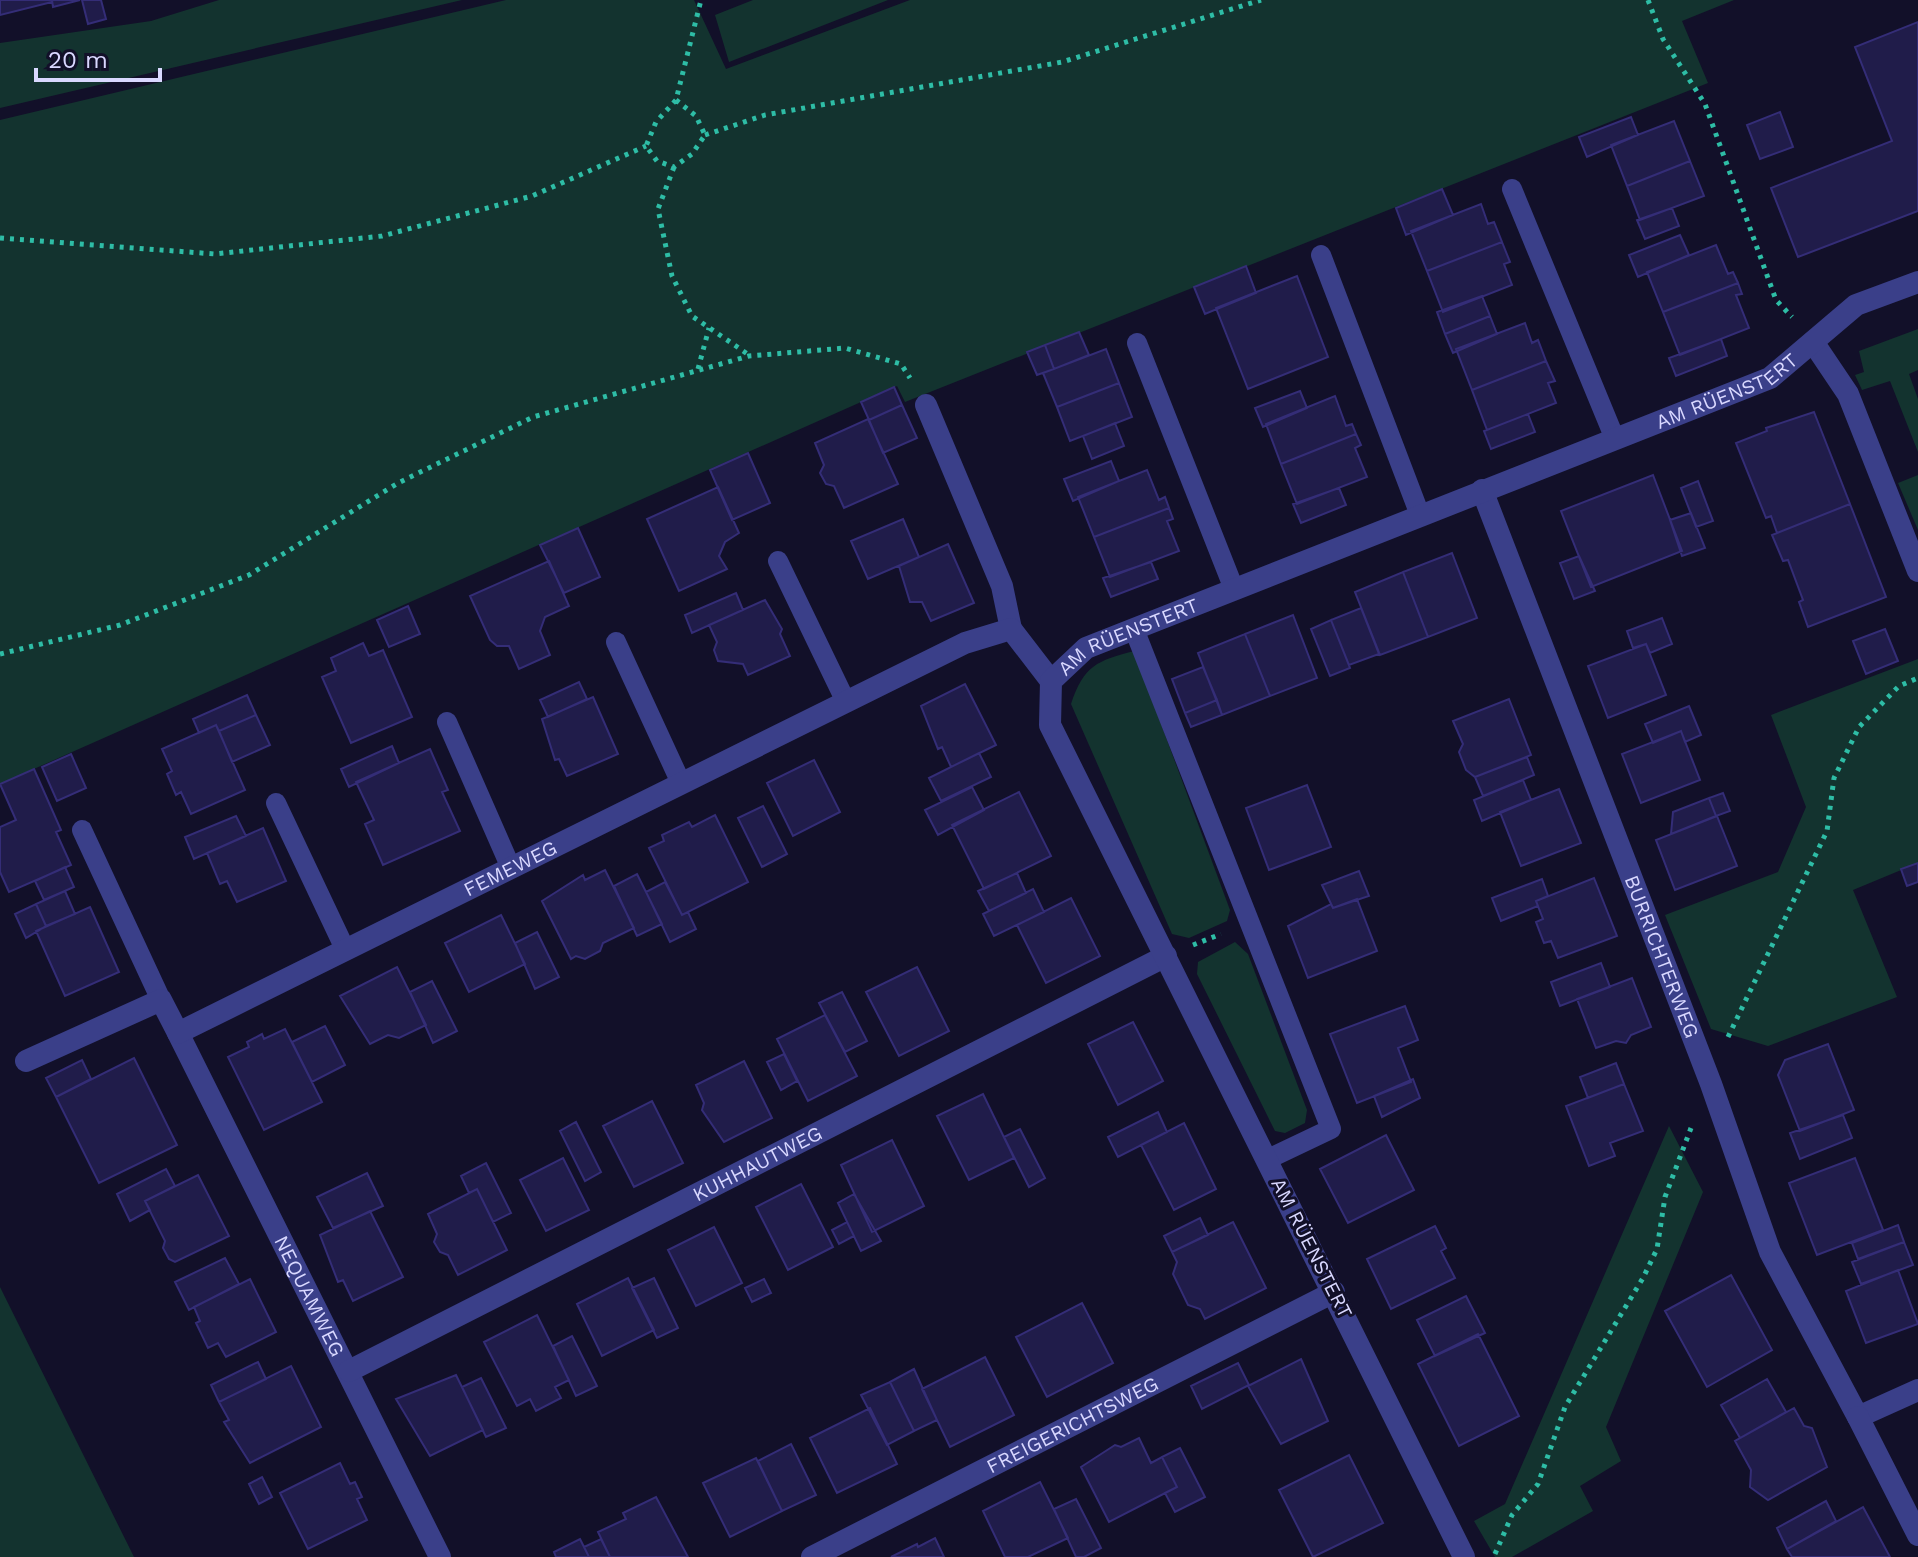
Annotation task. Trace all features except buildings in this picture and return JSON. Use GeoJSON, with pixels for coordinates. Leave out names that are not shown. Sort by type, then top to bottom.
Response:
{"type":"FeatureCollection","features":[{"type":"Feature","properties":{"kind":"street","name":"AM RÜENSTERT"},"geometry":{"type":"LineString","coordinates":[[1464,1557],[1050,725],[1051,681],[1086,648],[1770,378],[1856,305],[1918,282]]}},
{"type":"Feature","properties":{"kind":"street"},"geometry":{"type":"LineString","coordinates":[[1813,342],[1848,394],[1918,571]]}},
{"type":"Feature","properties":{"kind":"street"},"geometry":{"type":"LineString","coordinates":[[926,405],[1002,586],[1011,629],[1051,681]]}},
{"type":"Feature","properties":{"kind":"street","name":"BURRICHTERWEG"},"geometry":{"type":"LineString","coordinates":[[1482,490],[1706,1069],[1770,1252],[1918,1535]]}},
{"type":"Feature","properties":{"kind":"street","name":"FEMEWEG"},"geometry":{"type":"LineString","coordinates":[[178,1033],[965,643],[1011,629]]}},
{"type":"Feature","properties":{"kind":"street","name":"KUHHAUTWEG"},"geometry":{"type":"LineString","coordinates":[[349,1371],[1166,956]]}},
{"type":"Feature","properties":{"kind":"street"},"geometry":{"type":"LineString","coordinates":[[26,1061],[161,1000],[178,1033]]}},
{"type":"Feature","properties":{"kind":"street","name":"NEQUAMWEG"},"geometry":{"type":"LineString","coordinates":[[178,1033],[440,1557]]}},
{"type":"Feature","properties":{"kind":"street","name":"FREIGERICHTSWEG"},"geometry":{"type":"LineString","coordinates":[[812,1557],[1334,1292]]}},
{"type":"Feature","properties":{"kind":"street"},"geometry":{"type":"LineString","coordinates":[[1858,1417],[1918,1390]]}},
{"type":"Feature","properties":{"kind":"lane"},"geometry":{"type":"LineString","coordinates":[[1512,189],[1615,439]]}},
{"type":"Feature","properties":{"kind":"lane"},"geometry":{"type":"LineString","coordinates":[[1321,255],[1420,515]]}},
{"type":"Feature","properties":{"kind":"lane"},"geometry":{"type":"LineString","coordinates":[[1137,343],[1234,589]]}},
{"type":"Feature","properties":{"kind":"lane"},"geometry":{"type":"LineString","coordinates":[[778,561],[846,702]]}},
{"type":"Feature","properties":{"kind":"lane"},"geometry":{"type":"LineString","coordinates":[[1134,629],[1331,1129],[1268,1159]]}},
{"type":"Feature","properties":{"kind":"lane"},"geometry":{"type":"LineString","coordinates":[[616,642],[681,783]]}},
{"type":"Feature","properties":{"kind":"lane"},"geometry":{"type":"LineString","coordinates":[[447,722],[511,868]]}},
{"type":"Feature","properties":{"kind":"lane"},"geometry":{"type":"LineString","coordinates":[[276,803],[345,949]]}},
{"type":"Feature","properties":{"kind":"lane"},"geometry":{"type":"LineString","coordinates":[[82,830],[161,1000]]}},
{"type":"Feature","properties":{"kind":"path"},"geometry":{"type":"LineString","coordinates":[[0,238],[215,254],[382,236],[532,196],[646,146],[656,122],[676,100],[701,0]]}},
{"type":"Feature","properties":{"kind":"path"},"geometry":{"type":"LineString","coordinates":[[749,356],[692,316],[672,276],[658,209],[674,167],[692,154],[705,135],[765,115],[1062,62],[1261,0]]}},
{"type":"Feature","properties":{"kind":"path"},"geometry":{"type":"LineString","coordinates":[[1648,0],[1663,39],[1705,104],[1776,300],[1813,342]]}},
{"type":"Feature","properties":{"kind":"path"},"geometry":{"type":"LineString","coordinates":[[676,100],[696,116],[705,135]]}},
{"type":"Feature","properties":{"kind":"path"},"geometry":{"type":"LineString","coordinates":[[646,146],[657,161],[674,167]]}},
{"type":"Feature","properties":{"kind":"path"},"geometry":{"type":"LineString","coordinates":[[697,370],[709,328]]}},
{"type":"Feature","properties":{"kind":"path"},"geometry":{"type":"LineString","coordinates":[[0,654],[120,625],[249,575],[398,483],[533,417],[749,356],[845,348],[901,364],[926,405]]}},
{"type":"Feature","properties":{"kind":"path"},"geometry":{"type":"LineString","coordinates":[[1166,956],[1248,924]]}},
{"type":"Feature","properties":{"kind":"green space"},"geometry":{"type":"Polygon","coordinates":[[[219,0],[462,0],[0,108],[0,43],[151,21],[219,0]]]}},
{"type":"Feature","properties":{"kind":"green space"},"geometry":{"type":"Polygon","coordinates":[[[506,0],[694,0],[726,69],[910,0],[1734,0],[1682,21],[1708,83],[905,402],[897,386],[0,784],[0,120],[506,0]]]}},
{"type":"Feature","properties":{"kind":"green space"},"geometry":{"type":"Polygon","coordinates":[[[753,0],[888,0],[729,62],[715,15],[753,0]]]}},
{"type":"Feature","properties":{"kind":"green space"},"geometry":{"type":"Polygon","coordinates":[[[1918,329],[1918,370],[1909,374],[1918,399],[1918,452],[1890,381],[1862,390],[1855,375],[1864,372],[1859,351],[1918,329]]]}},
{"type":"Feature","properties":{"kind":"green space"},"geometry":{"type":"Polygon","coordinates":[[[1918,475],[1918,530],[1898,483],[1918,475]]]}},
{"type":"Feature","properties":{"kind":"green space"},"geometry":{"type":"Polygon","coordinates":[[[1134,651],[1230,910],[1227,921],[1189,938],[1172,934],[1071,704],[1081,681],[1094,667],[1110,658],[1134,651]]]}},
{"type":"Feature","properties":{"kind":"green space"},"geometry":{"type":"Polygon","coordinates":[[[1918,659],[1918,863],[1853,890],[1897,997],[1768,1046],[1711,1029],[1665,915],[1778,872],[1806,807],[1771,715],[1918,659]]]}},
{"type":"Feature","properties":{"kind":"green space"},"geometry":{"type":"Polygon","coordinates":[[[1235,942],[1248,954],[1307,1110],[1305,1123],[1285,1133],[1275,1131],[1197,974],[1198,962],[1235,942]]]}},
{"type":"Feature","properties":{"kind":"green space"},"geometry":{"type":"Polygon","coordinates":[[[1669,1126],[1703,1192],[1606,1427],[1621,1461],[1580,1486],[1593,1511],[1512,1557],[1495,1557],[1474,1521],[1505,1504],[1669,1126]]]}},
{"type":"Feature","properties":{"kind":"green space"},"geometry":{"type":"Polygon","coordinates":[[[0,1287],[134,1557],[0,1557],[0,1287]]]}}]}
